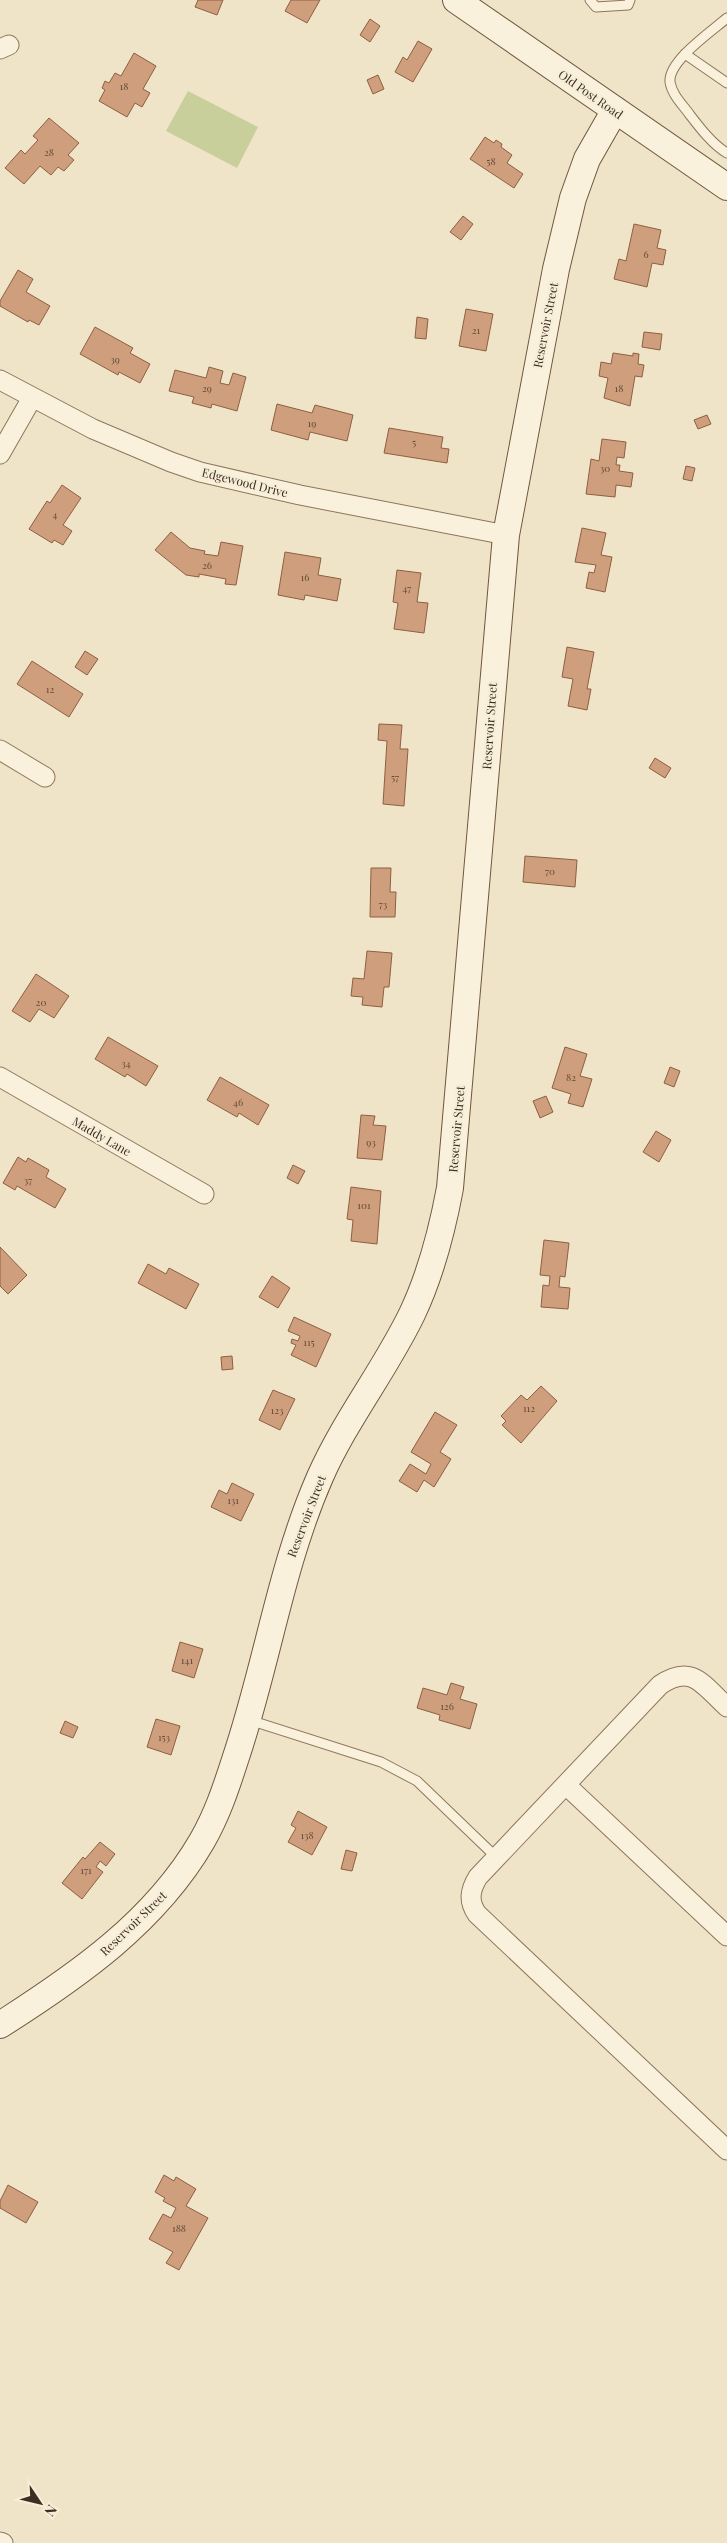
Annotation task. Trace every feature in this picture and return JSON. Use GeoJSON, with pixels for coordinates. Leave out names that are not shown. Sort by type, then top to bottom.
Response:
{"type":"FeatureCollection","features":[{"type":"Feature","properties":{"kind":"street","name":"Old Post Road"},"geometry":{"type":"LineString","coordinates":[[456,0],[727,187]]}},
{"type":"Feature","properties":{"kind":"street","name":"Reservoir Street"},"geometry":{"type":"LineString","coordinates":[[0,2025],[84,1969],[118,1941],[169,1889],[190,1860],[215,1815],[249,1720],[288,1563],[301,1523],[321,1474],[346,1427],[411,1316],[425,1283],[444,1219],[450,1188],[461,1077],[491,691],[506,535],[550,296],[573,198],[587,159],[615,110]]}},
{"type":"Feature","properties":{"kind":"street","name":"Edgewood Drive"},"geometry":{"type":"LineString","coordinates":[[0,380],[92,429],[146,452],[227,480],[506,535]]}},
{"type":"Feature","properties":{"kind":"street"},"geometry":{"type":"LineString","coordinates":[[0,454],[32,398]]}},
{"type":"Feature","properties":{"kind":"street"},"geometry":{"type":"LineString","coordinates":[[0,750],[45,777]]}},
{"type":"Feature","properties":{"kind":"street","name":"Maddy Lane"},"geometry":{"type":"LineString","coordinates":[[0,1077],[204,1194]]}},
{"type":"Feature","properties":{"kind":"street"},"geometry":{"type":"LineString","coordinates":[[727,1707],[694,1678],[683,1674],[672,1677],[660,1685],[478,1877],[471,1889],[470,1901],[477,1914],[727,2150]]}},
{"type":"Feature","properties":{"kind":"street"},"geometry":{"type":"LineString","coordinates":[[566,1785],[727,1936]]}},
{"type":"Feature","properties":{"kind":"lane"},"geometry":{"type":"LineString","coordinates":[[590,0],[596,7],[628,5],[630,0]]}},
{"type":"Feature","properties":{"kind":"lane"},"geometry":{"type":"LineString","coordinates":[[727,18],[685,54],[672,70],[670,82],[674,94],[698,125],[727,153]]}},
{"type":"Feature","properties":{"kind":"lane"},"geometry":{"type":"LineString","coordinates":[[685,54],[727,83]]}},
{"type":"Feature","properties":{"kind":"lane"},"geometry":{"type":"LineString","coordinates":[[249,1720],[381,1762],[406,1774],[469,1829],[496,1857]]}},
{"type":"Feature","properties":{"kind":"green space"},"geometry":{"type":"Polygon","coordinates":[[[188,91],[258,127],[237,168],[166,131],[188,91]]]}},
{"type":"Feature","properties":{"kind":"building"},"geometry":{"type":"Polygon","coordinates":[[[198,0],[223,0],[217,15],[195,7],[198,0]]]}},
{"type":"Feature","properties":{"kind":"building"},"geometry":{"type":"Polygon","coordinates":[[[291,0],[320,0],[307,23],[285,11],[291,0]]]}},
{"type":"Feature","properties":{"kind":"building"},"geometry":{"type":"Polygon","coordinates":[[[370,19],[380,26],[370,42],[360,35],[370,19]]]}},
{"type":"Feature","properties":{"kind":"building"},"geometry":{"type":"Polygon","coordinates":[[[418,41],[432,49],[413,82],[395,72],[403,57],[407,60],[418,41]]]}},
{"type":"Feature","properties":{"kind":"building"},"geometry":{"type":"Polygon","coordinates":[[[134,53],[156,66],[143,89],[150,93],[142,107],[135,103],[127,117],[99,101],[105,90],[102,88],[105,81],[109,83],[115,73],[121,76],[134,53]]]}},
{"type":"Feature","properties":{"kind":"building"},"geometry":{"type":"Polygon","coordinates":[[[378,75],[384,89],[373,94],[367,80],[378,75]]]}},
{"type":"Feature","properties":{"kind":"building"},"geometry":{"type":"Polygon","coordinates":[[[49,118],[79,143],[68,155],[74,160],[64,171],[58,167],[51,175],[40,166],[24,184],[5,168],[21,150],[25,154],[38,140],[33,136],[49,118]]]}},
{"type":"Feature","properties":{"kind":"building"},"geometry":{"type":"Polygon","coordinates":[[[485,137],[494,143],[496,140],[502,144],[501,147],[512,155],[507,163],[523,174],[514,188],[470,159],[485,137]]]}},
{"type":"Feature","properties":{"kind":"building"},"geometry":{"type":"Polygon","coordinates":[[[463,216],[473,224],[461,240],[450,232],[463,216]]]}},
{"type":"Feature","properties":{"kind":"building"},"geometry":{"type":"Polygon","coordinates":[[[634,224],[661,230],[657,248],[666,250],[663,265],[652,263],[647,287],[614,279],[619,259],[626,261],[634,224]]]}},
{"type":"Feature","properties":{"kind":"building"},"geometry":{"type":"Polygon","coordinates":[[[18,270],[33,279],[26,292],[50,306],[39,325],[29,320],[28,322],[0,306],[0,301],[18,270]]]}},
{"type":"Feature","properties":{"kind":"building"},"geometry":{"type":"Polygon","coordinates":[[[466,309],[493,314],[486,351],[459,346],[466,309]]]}},
{"type":"Feature","properties":{"kind":"building"},"geometry":{"type":"Polygon","coordinates":[[[417,317],[428,319],[426,339],[415,338],[417,317]]]}},
{"type":"Feature","properties":{"kind":"building"},"geometry":{"type":"Polygon","coordinates":[[[95,327],[133,348],[130,353],[150,364],[140,383],[119,372],[118,375],[80,354],[95,327]]]}},
{"type":"Feature","properties":{"kind":"building"},"geometry":{"type":"Polygon","coordinates":[[[644,332],[662,334],[660,350],[642,347],[644,332]]]}},
{"type":"Feature","properties":{"kind":"building"},"geometry":{"type":"Polygon","coordinates":[[[613,353],[633,356],[633,353],[639,354],[638,364],[644,365],[642,377],[635,376],[630,406],[604,398],[608,378],[599,376],[601,362],[611,364],[613,353]]]}},
{"type":"Feature","properties":{"kind":"building"},"geometry":{"type":"Polygon","coordinates":[[[209,367],[223,371],[220,383],[229,385],[233,373],[246,377],[237,411],[212,404],[211,408],[192,403],[194,397],[169,391],[175,370],[206,378],[209,367]]]}},
{"type":"Feature","properties":{"kind":"building"},"geometry":{"type":"Polygon","coordinates":[[[277,404],[312,413],[315,405],[353,415],[347,441],[310,432],[308,440],[271,430],[277,404]]]}},
{"type":"Feature","properties":{"kind":"building"},"geometry":{"type":"Polygon","coordinates":[[[707,415],[711,424],[698,429],[694,420],[707,415]]]}},
{"type":"Feature","properties":{"kind":"building"},"geometry":{"type":"Polygon","coordinates":[[[389,428],[443,437],[441,448],[449,449],[447,463],[384,453],[389,428]]]}},
{"type":"Feature","properties":{"kind":"building"},"geometry":{"type":"Polygon","coordinates":[[[602,439],[626,442],[624,458],[617,457],[616,465],[620,465],[619,471],[633,473],[631,487],[616,485],[615,497],[586,494],[591,459],[599,461],[602,439]]]}},
{"type":"Feature","properties":{"kind":"building"},"geometry":{"type":"Polygon","coordinates":[[[686,466],[695,468],[692,481],[683,479],[686,466]]]}},
{"type":"Feature","properties":{"kind":"building"},"geometry":{"type":"Polygon","coordinates":[[[62,485],[81,498],[63,525],[72,531],[63,545],[54,540],[52,543],[29,529],[47,501],[50,503],[62,485]]]}},
{"type":"Feature","properties":{"kind":"building"},"geometry":{"type":"Polygon","coordinates":[[[582,528],[606,533],[601,555],[612,557],[605,592],[586,588],[589,572],[594,573],[596,565],[575,562],[582,528]]]}},
{"type":"Feature","properties":{"kind":"building"},"geometry":{"type":"Polygon","coordinates":[[[171,532],[190,548],[205,551],[204,554],[218,556],[221,542],[243,546],[236,585],[225,584],[226,579],[199,574],[199,577],[186,575],[155,550],[171,532]]]}},
{"type":"Feature","properties":{"kind":"building"},"geometry":{"type":"Polygon","coordinates":[[[285,552],[321,558],[318,575],[341,579],[337,601],[305,595],[304,600],[278,595],[285,552]]]}},
{"type":"Feature","properties":{"kind":"building"},"geometry":{"type":"Polygon","coordinates":[[[397,570],[421,573],[417,602],[428,603],[424,633],[394,629],[398,603],[393,602],[397,570]]]}},
{"type":"Feature","properties":{"kind":"building"},"geometry":{"type":"Polygon","coordinates":[[[567,647],[594,652],[587,689],[591,689],[587,710],[568,706],[573,679],[562,677],[567,647]]]}},
{"type":"Feature","properties":{"kind":"building"},"geometry":{"type":"Polygon","coordinates":[[[85,651],[98,659],[87,675],[75,667],[85,651]]]}},
{"type":"Feature","properties":{"kind":"building"},"geometry":{"type":"Polygon","coordinates":[[[32,661],[83,694],[69,717],[17,684],[32,661]]]}},
{"type":"Feature","properties":{"kind":"building"},"geometry":{"type":"Polygon","coordinates":[[[379,724],[402,725],[400,749],[408,749],[404,806],[383,804],[387,741],[378,740],[379,724]]]}},
{"type":"Feature","properties":{"kind":"building"},"geometry":{"type":"Polygon","coordinates":[[[655,758],[671,768],[665,778],[649,768],[655,758]]]}},
{"type":"Feature","properties":{"kind":"building"},"geometry":{"type":"Polygon","coordinates":[[[525,856],[577,860],[575,887],[523,882],[525,856]]]}},
{"type":"Feature","properties":{"kind":"building"},"geometry":{"type":"Polygon","coordinates":[[[371,868],[391,868],[390,892],[396,892],[395,917],[370,917],[371,868]]]}},
{"type":"Feature","properties":{"kind":"building"},"geometry":{"type":"Polygon","coordinates":[[[367,951],[392,953],[389,987],[384,987],[382,1007],[362,1005],[363,997],[351,996],[353,978],[364,979],[367,951]]]}},
{"type":"Feature","properties":{"kind":"building"},"geometry":{"type":"Polygon","coordinates":[[[36,974],[69,996],[54,1018],[39,1009],[30,1022],[12,1011],[36,974]]]}},
{"type":"Feature","properties":{"kind":"building"},"geometry":{"type":"Polygon","coordinates":[[[108,1037],[158,1066],[146,1086],[127,1074],[125,1077],[95,1059],[108,1037]]]}},
{"type":"Feature","properties":{"kind":"building"},"geometry":{"type":"Polygon","coordinates":[[[565,1047],[587,1054],[580,1076],[592,1079],[583,1107],[568,1103],[571,1094],[552,1088],[565,1047]]]}},
{"type":"Feature","properties":{"kind":"building"},"geometry":{"type":"Polygon","coordinates":[[[670,1067],[680,1071],[674,1087],[664,1083],[670,1067]]]}},
{"type":"Feature","properties":{"kind":"building"},"geometry":{"type":"Polygon","coordinates":[[[220,1077],[269,1105],[258,1125],[239,1113],[237,1117],[207,1100],[220,1077]]]}},
{"type":"Feature","properties":{"kind":"building"},"geometry":{"type":"Polygon","coordinates":[[[546,1096],[553,1112],[540,1118],[533,1101],[546,1096]]]}},
{"type":"Feature","properties":{"kind":"building"},"geometry":{"type":"Polygon","coordinates":[[[361,1115],[375,1116],[373,1125],[386,1126],[382,1160],[357,1158],[361,1115]]]}},
{"type":"Feature","properties":{"kind":"building"},"geometry":{"type":"Polygon","coordinates":[[[656,1131],[671,1140],[659,1162],[643,1152],[656,1131]]]}},
{"type":"Feature","properties":{"kind":"building"},"geometry":{"type":"Polygon","coordinates":[[[18,1157],[26,1162],[28,1158],[49,1170],[46,1177],[66,1189],[55,1208],[17,1186],[15,1190],[3,1183],[18,1157]]]}},
{"type":"Feature","properties":{"kind":"building"},"geometry":{"type":"Polygon","coordinates":[[[293,1165],[305,1171],[298,1184],[287,1178],[293,1165]]]}},
{"type":"Feature","properties":{"kind":"building"},"geometry":{"type":"Polygon","coordinates":[[[351,1187],[381,1191],[377,1244],[351,1241],[353,1220],[347,1219],[351,1187]]]}},
{"type":"Feature","properties":{"kind":"building"},"geometry":{"type":"Polygon","coordinates":[[[544,1240],[569,1243],[565,1277],[560,1276],[559,1287],[570,1288],[568,1309],[541,1307],[543,1285],[549,1286],[550,1276],[540,1275],[544,1240]]]}},
{"type":"Feature","properties":{"kind":"building"},"geometry":{"type":"Polygon","coordinates":[[[0,1247],[27,1275],[8,1294],[0,1286],[0,1247]]]}},
{"type":"Feature","properties":{"kind":"building"},"geometry":{"type":"Polygon","coordinates":[[[148,1264],[166,1274],[169,1268],[199,1284],[186,1309],[138,1283],[148,1264]]]}},
{"type":"Feature","properties":{"kind":"building"},"geometry":{"type":"Polygon","coordinates":[[[272,1276],[290,1288],[278,1308],[259,1297],[272,1276]]]}},
{"type":"Feature","properties":{"kind":"building"},"geometry":{"type":"Polygon","coordinates":[[[294,1317],[331,1334],[316,1367],[291,1355],[296,1345],[291,1343],[292,1339],[298,1341],[300,1336],[288,1331],[294,1317]]]}},
{"type":"Feature","properties":{"kind":"building"},"geometry":{"type":"Polygon","coordinates":[[[232,1356],[233,1369],[222,1370],[221,1357],[232,1356]]]}},
{"type":"Feature","properties":{"kind":"building"},"geometry":{"type":"Polygon","coordinates":[[[541,1386],[557,1401],[521,1443],[502,1425],[506,1421],[501,1416],[521,1395],[527,1400],[541,1386]]]}},
{"type":"Feature","properties":{"kind":"building"},"geometry":{"type":"Polygon","coordinates":[[[273,1390],[295,1399],[280,1430],[259,1420],[273,1390]]]}},
{"type":"Feature","properties":{"kind":"building"},"geometry":{"type":"Polygon","coordinates":[[[435,1412],[457,1425],[440,1452],[451,1459],[434,1487],[424,1480],[417,1492],[399,1481],[410,1464],[426,1474],[431,1464],[411,1452],[435,1412]]]}},
{"type":"Feature","properties":{"kind":"building"},"geometry":{"type":"Polygon","coordinates":[[[232,1483],[254,1494],[241,1521],[211,1507],[219,1490],[227,1494],[232,1483]]]}},
{"type":"Feature","properties":{"kind":"building"},"geometry":{"type":"Polygon","coordinates":[[[180,1642],[203,1649],[194,1678],[172,1671],[180,1642]]]}},
{"type":"Feature","properties":{"kind":"building"},"geometry":{"type":"Polygon","coordinates":[[[451,1683],[464,1687],[460,1699],[477,1704],[470,1729],[439,1720],[440,1715],[417,1708],[423,1688],[447,1695],[451,1683]]]}},
{"type":"Feature","properties":{"kind":"building"},"geometry":{"type":"Polygon","coordinates":[[[156,1719],[180,1726],[171,1755],[147,1747],[156,1719]]]}},
{"type":"Feature","properties":{"kind":"building"},"geometry":{"type":"Polygon","coordinates":[[[65,1721],[78,1727],[73,1738],[60,1733],[65,1721]]]}},
{"type":"Feature","properties":{"kind":"building"},"geometry":{"type":"Polygon","coordinates":[[[298,1811],[327,1827],[312,1855],[288,1842],[296,1828],[291,1825],[298,1811]]]}},
{"type":"Feature","properties":{"kind":"building"},"geometry":{"type":"Polygon","coordinates":[[[100,1842],[115,1854],[106,1866],[100,1861],[96,1867],[103,1872],[82,1899],[62,1883],[83,1857],[85,1859],[100,1842]]]}},
{"type":"Feature","properties":{"kind":"building"},"geometry":{"type":"Polygon","coordinates":[[[346,1850],[357,1853],[352,1871],[341,1869],[346,1850]]]}},
{"type":"Feature","properties":{"kind":"building"},"geometry":{"type":"Polygon","coordinates":[[[164,2175],[174,2181],[176,2177],[196,2189],[186,2206],[208,2218],[179,2270],[166,2263],[173,2252],[149,2239],[163,2214],[171,2218],[176,2208],[163,2201],[165,2198],[155,2192],[164,2175]]]}},
{"type":"Feature","properties":{"kind":"building"},"geometry":{"type":"Polygon","coordinates":[[[8,2185],[38,2202],[26,2223],[0,2208],[0,2201],[8,2185]]]}}]}
